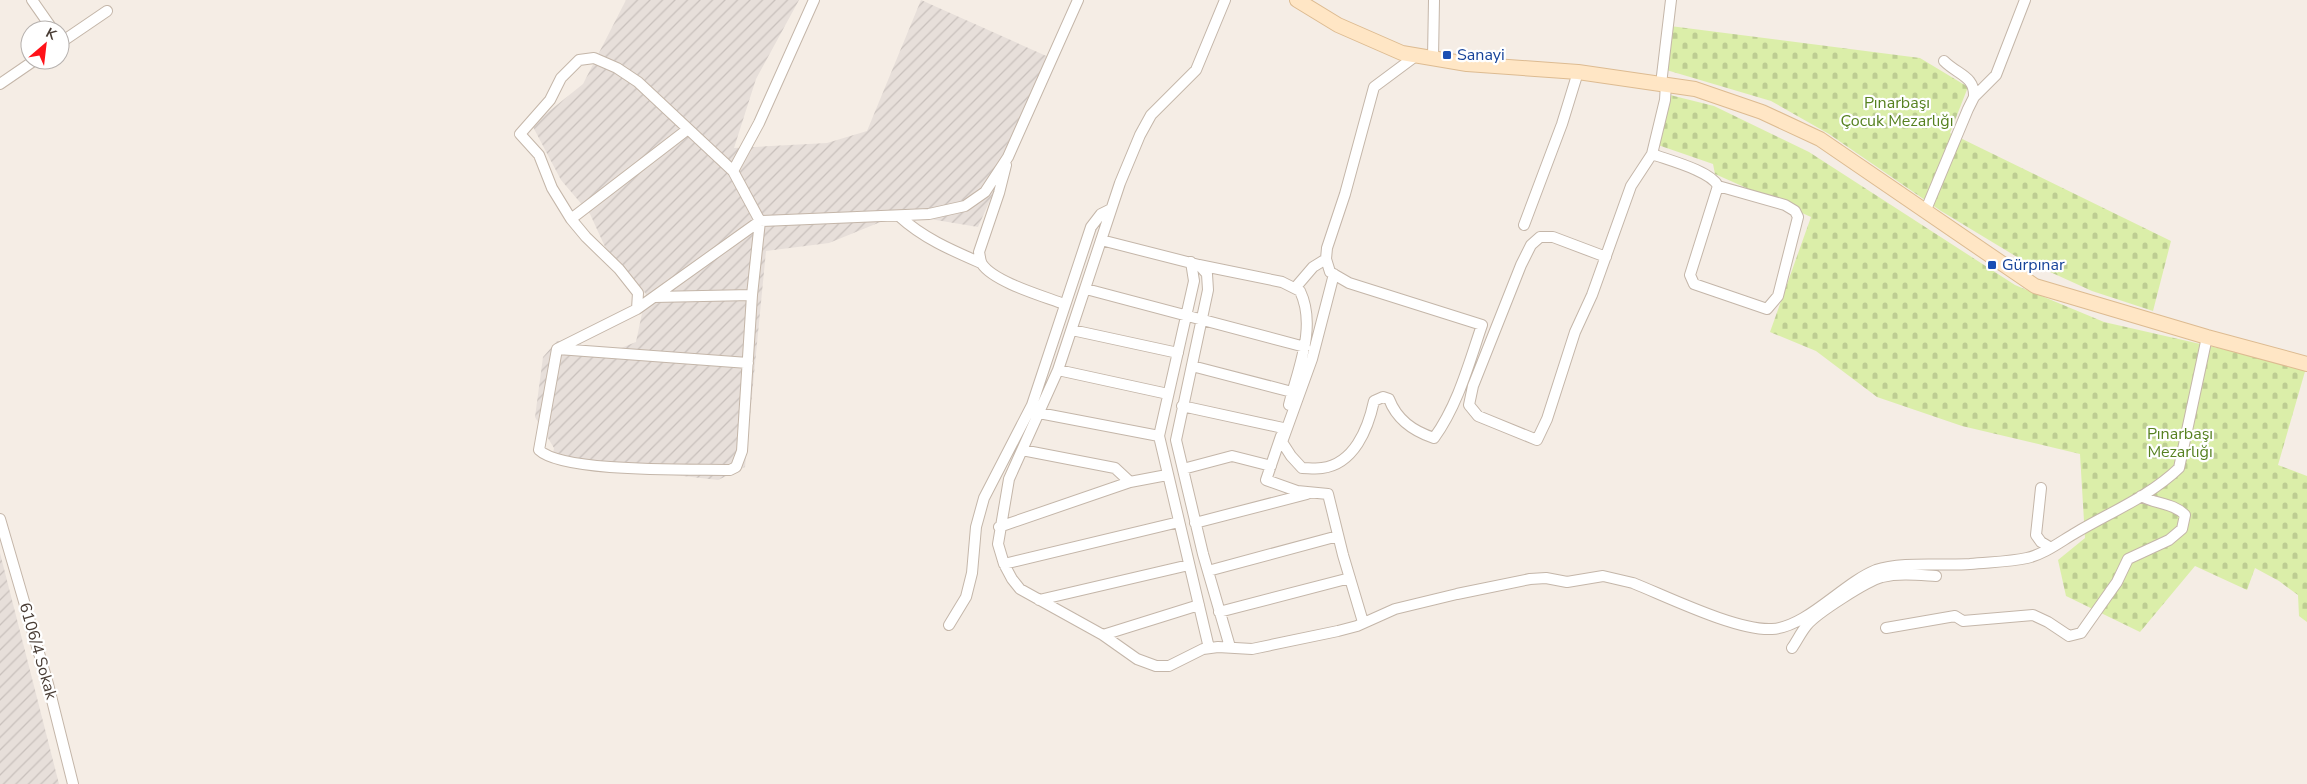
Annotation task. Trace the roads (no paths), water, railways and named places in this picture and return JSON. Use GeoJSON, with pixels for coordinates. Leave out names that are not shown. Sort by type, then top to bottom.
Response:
{"type":"FeatureCollection","features":[{"type":"Feature","properties":{"kind":"main road"},"geometry":{"type":"LineString","coordinates":[[1296,0],[1338,25],[1402,53],[1467,64],[1578,72],[1664,84],[1704,92],[1762,112],[1820,138],[2035,286],[2207,337],[2307,364]]}},
{"type":"Feature","properties":{"kind":"street"},"geometry":{"type":"LineString","coordinates":[[32,0],[46,20]]}},
{"type":"Feature","properties":{"kind":"street"},"geometry":{"type":"LineString","coordinates":[[734,172],[759,123],[814,0]]}},
{"type":"Feature","properties":{"kind":"street"},"geometry":{"type":"LineString","coordinates":[[981,263],[979,252],[999,193],[1008,157],[1078,0]]}},
{"type":"Feature","properties":{"kind":"street"},"geometry":{"type":"LineString","coordinates":[[1225,0],[1196,70],[1151,115],[1140,135],[1101,240],[1058,370],[1009,479],[999,528],[998,544],[1004,564],[1020,589],[1103,635],[1138,659],[1156,666],[1168,666],[1203,649],[1230,647],[1252,649],[1357,626],[1395,610],[1457,594],[1530,579],[1546,578],[1566,582],[1603,576],[1633,583],[1744,627],[1773,629],[1798,620],[1864,576],[1878,570],[1893,566],[1970,564],[2027,558],[2051,548],[2141,496],[2165,481],[2179,468],[2207,337]]}},
{"type":"Feature","properties":{"kind":"street"},"geometry":{"type":"LineString","coordinates":[[1434,0],[1434,58]]}},
{"type":"Feature","properties":{"kind":"street"},"geometry":{"type":"LineString","coordinates":[[1606,257],[1553,237],[1540,237],[1531,245],[1521,265],[1473,386],[1469,405],[1478,416],[1537,440],[1547,420],[1575,332],[1592,295],[1606,257],[1631,186],[1652,154],[1665,100],[1664,84],[1671,0]]}},
{"type":"Feature","properties":{"kind":"street"},"geometry":{"type":"LineString","coordinates":[[1974,96],[1996,75],[2025,0]]}},
{"type":"Feature","properties":{"kind":"street"},"geometry":{"type":"LineString","coordinates":[[70,35],[107,11]]}},
{"type":"Feature","properties":{"kind":"street"},"geometry":{"type":"LineString","coordinates":[[1334,274],[1312,359],[1282,442],[1302,468],[1322,468],[1340,462],[1357,446],[1370,419],[1374,401],[1383,397],[1389,399],[1394,413],[1419,433],[1434,438],[1443,426],[1466,374],[1482,325],[1349,283],[1334,274],[1330,272],[1326,259],[1327,248],[1345,194],[1374,87],[1417,55]]}},
{"type":"Feature","properties":{"kind":"street"},"geometry":{"type":"LineString","coordinates":[[557,349],[539,450],[546,456],[586,466],[730,470],[736,467],[742,451],[752,295],[760,221],[734,172],[638,82],[618,68],[594,58],[579,60],[561,78],[550,100],[520,134],[539,155],[552,188],[572,219],[586,237],[619,270],[638,293],[637,309]]}},
{"type":"Feature","properties":{"kind":"street"},"geometry":{"type":"LineString","coordinates":[[1925,212],[1974,96],[1975,86],[1971,80],[1955,72],[1944,61]]}},
{"type":"Feature","properties":{"kind":"street"},"geometry":{"type":"LineString","coordinates":[[0,84],[20,70]]}},
{"type":"Feature","properties":{"kind":"street"},"geometry":{"type":"LineString","coordinates":[[1524,226],[1562,124],[1578,72]]}},
{"type":"Feature","properties":{"kind":"street"},"geometry":{"type":"LineString","coordinates":[[572,219],[688,129]]}},
{"type":"Feature","properties":{"kind":"street"},"geometry":{"type":"LineString","coordinates":[[1652,154],[1692,168],[1716,181],[1718,186],[1690,275],[1694,284],[1767,309],[1778,296],[1798,217],[1795,211],[1785,205],[1718,186]]}},
{"type":"Feature","properties":{"kind":"street"},"geometry":{"type":"LineString","coordinates":[[557,349],[637,309],[760,221],[928,214],[965,206],[984,192],[1008,157]]}},
{"type":"Feature","properties":{"kind":"street"},"geometry":{"type":"LineString","coordinates":[[949,625],[966,597],[972,572],[976,527],[984,498],[1032,405],[1047,366],[1064,304],[1091,227],[1101,214],[1112,209]]}},
{"type":"Feature","properties":{"kind":"street"},"geometry":{"type":"LineString","coordinates":[[899,216],[917,232],[948,249],[981,263],[989,271],[1011,284],[1064,304]]}},
{"type":"Feature","properties":{"kind":"street"},"geometry":{"type":"LineString","coordinates":[[1101,240],[1282,282],[1300,290],[1306,302],[1305,347],[1283,428],[1266,480],[1297,490],[1328,494],[1338,536],[1364,622]]}},
{"type":"Feature","properties":{"kind":"street"},"geometry":{"type":"LineString","coordinates":[[1295,288],[1313,267],[1326,259]]}},
{"type":"Feature","properties":{"kind":"street"},"geometry":{"type":"LineString","coordinates":[[1195,263],[1194,281],[1187,315],[1159,436],[1209,648]]}},
{"type":"Feature","properties":{"kind":"street"},"geometry":{"type":"LineString","coordinates":[[1195,263],[1207,274],[1208,290],[1176,440],[1195,523],[1230,647]]}},
{"type":"Feature","properties":{"kind":"street"},"geometry":{"type":"LineString","coordinates":[[1086,289],[1305,347]]}},
{"type":"Feature","properties":{"kind":"street"},"geometry":{"type":"LineString","coordinates":[[654,297],[752,295]]}},
{"type":"Feature","properties":{"kind":"street"},"geometry":{"type":"LineString","coordinates":[[1072,330],[1178,352]]}},
{"type":"Feature","properties":{"kind":"street"},"geometry":{"type":"LineString","coordinates":[[557,349],[748,363]]}},
{"type":"Feature","properties":{"kind":"street"},"geometry":{"type":"LineString","coordinates":[[1192,366],[1292,392]]}},
{"type":"Feature","properties":{"kind":"street"},"geometry":{"type":"LineString","coordinates":[[1058,370],[1168,394]]}},
{"type":"Feature","properties":{"kind":"street"},"geometry":{"type":"LineString","coordinates":[[1182,406],[1283,428]]}},
{"type":"Feature","properties":{"kind":"street"},"geometry":{"type":"LineString","coordinates":[[1039,413],[1159,436]]}},
{"type":"Feature","properties":{"kind":"street"},"geometry":{"type":"LineString","coordinates":[[1022,450],[1115,468],[1130,482]]}},
{"type":"Feature","properties":{"kind":"street"},"geometry":{"type":"LineString","coordinates":[[1182,469],[1232,456],[1271,466]]}},
{"type":"Feature","properties":{"kind":"street"},"geometry":{"type":"LineString","coordinates":[[999,528],[1130,482],[1167,476]]}},
{"type":"Feature","properties":{"kind":"street"},"geometry":{"type":"LineString","coordinates":[[2041,488],[2036,535],[2041,542],[2051,548]]}},
{"type":"Feature","properties":{"kind":"street"},"geometry":{"type":"LineString","coordinates":[[1195,523],[1313,492]]}},
{"type":"Feature","properties":{"kind":"street"},"geometry":{"type":"LineString","coordinates":[[1886,628],[1955,616],[1964,621],[2033,616],[2048,622],[2069,636],[2081,633],[2116,582],[2128,560],[2169,540],[2182,529],[2185,515],[2178,508],[2151,501],[2141,496]]}},
{"type":"Feature","properties":{"kind":"street","name":"6106/4 Sokak"},"geometry":{"type":"LineString","coordinates":[[0,519],[48,684],[72,784]]}},
{"type":"Feature","properties":{"kind":"street"},"geometry":{"type":"LineString","coordinates":[[1004,564],[1179,522]]}},
{"type":"Feature","properties":{"kind":"street"},"geometry":{"type":"LineString","coordinates":[[1208,571],[1338,536]]}},
{"type":"Feature","properties":{"kind":"street"},"geometry":{"type":"LineString","coordinates":[[1039,600],[1189,564]]}},
{"type":"Feature","properties":{"kind":"street"},"geometry":{"type":"LineString","coordinates":[[1792,648],[1807,625],[1827,609],[1870,583],[1881,578],[1905,574],[1936,576]]}},
{"type":"Feature","properties":{"kind":"street"},"geometry":{"type":"LineString","coordinates":[[1219,612],[1350,578]]}},
{"type":"Feature","properties":{"kind":"street"},"geometry":{"type":"LineString","coordinates":[[1103,635],[1199,605]]}},
{"type":"Feature","properties":{"kind":"place","name":"Sanayi"},"geometry":{"type":"Point","coordinates":[1447,55]}},
{"type":"Feature","properties":{"kind":"place","name":"Gürpınar"},"geometry":{"type":"Point","coordinates":[1992,265]}},
{"type":"Feature","properties":{"kind":"park label","name":"Pınarbaşı Çocuk Mezarlığı"},"geometry":{"type":"Point","coordinates":[1897,112]}},
{"type":"Feature","properties":{"kind":"park label","name":"Pınarbaşı Mezarlığı"},"geometry":{"type":"Point","coordinates":[2180,443]}}]}
